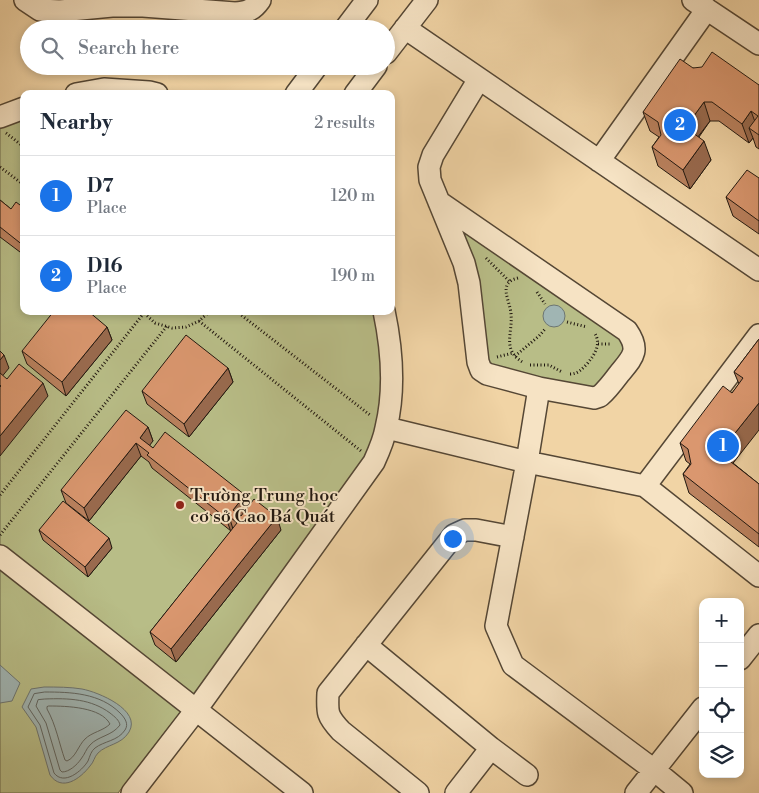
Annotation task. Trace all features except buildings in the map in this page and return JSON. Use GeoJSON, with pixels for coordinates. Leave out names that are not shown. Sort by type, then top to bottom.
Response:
{"type":"FeatureCollection","features":[{"type":"Feature","properties":{"kind":"street"},"geometry":{"type":"LineString","coordinates":[[25,0],[40,10],[60,11],[83,8],[143,6],[235,13],[245,12],[254,8],[260,0]]}},
{"type":"Feature","properties":{"kind":"street"},"geometry":{"type":"LineString","coordinates":[[217,0],[235,13]]}},
{"type":"Feature","properties":{"kind":"street"},"geometry":{"type":"LineString","coordinates":[[395,41],[427,0]]}},
{"type":"Feature","properties":{"kind":"street"},"geometry":{"type":"LineString","coordinates":[[352,20],[366,1]]}},
{"type":"Feature","properties":{"kind":"street"},"geometry":{"type":"LineString","coordinates":[[599,161],[700,5],[759,44]]}},
{"type":"Feature","properties":{"kind":"street"},"geometry":{"type":"LineString","coordinates":[[405,28],[759,270]]}},
{"type":"Feature","properties":{"kind":"street"},"geometry":{"type":"LineString","coordinates":[[299,90],[310,75]]}},
{"type":"Feature","properties":{"kind":"street"},"geometry":{"type":"LineString","coordinates":[[358,90],[369,75]]}},
{"type":"Feature","properties":{"kind":"street"},"geometry":{"type":"LineString","coordinates":[[439,202],[627,331],[633,339],[634,349],[632,358],[600,396],[594,398],[539,388],[487,374],[481,370],[478,362],[469,283],[464,262],[439,202],[430,180],[429,168],[433,155],[479,79]]}},
{"type":"Feature","properties":{"kind":"street"},"geometry":{"type":"LineString","coordinates":[[98,90],[119,90]]}},
{"type":"Feature","properties":{"kind":"street"},"geometry":{"type":"LineString","coordinates":[[0,117],[20,110]]}},
{"type":"Feature","properties":{"kind":"street"},"geometry":{"type":"LineString","coordinates":[[132,793],[196,710],[374,462],[382,444],[392,395],[391,361],[385,315]]}},
{"type":"Feature","properties":{"kind":"street"},"geometry":{"type":"LineString","coordinates":[[645,486],[759,335]]}},
{"type":"Feature","properties":{"kind":"street"},"geometry":{"type":"LineString","coordinates":[[539,388],[496,626],[514,665],[682,793]]}},
{"type":"Feature","properties":{"kind":"street"},"geometry":{"type":"LineString","coordinates":[[386,428],[527,462],[645,486],[759,576]]}},
{"type":"Feature","properties":{"kind":"street"},"geometry":{"type":"LineString","coordinates":[[418,793],[341,731],[331,720],[327,708],[328,693],[454,535],[466,530],[476,530],[513,537]]}},
{"type":"Feature","properties":{"kind":"street"},"geometry":{"type":"LineString","coordinates":[[0,556],[302,793]]}},
{"type":"Feature","properties":{"kind":"street"},"geometry":{"type":"LineString","coordinates":[[744,654],[759,635]]}},
{"type":"Feature","properties":{"kind":"street"},"geometry":{"type":"LineString","coordinates":[[366,645],[491,748],[527,775]]}},
{"type":"Feature","properties":{"kind":"street"},"geometry":{"type":"LineString","coordinates":[[636,793],[699,713]]}},
{"type":"Feature","properties":{"kind":"street"},"geometry":{"type":"LineString","coordinates":[[456,793],[491,748]]}},
{"type":"Feature","properties":{"kind":"path"},"geometry":{"type":"LineString","coordinates":[[0,128],[20,144]]}},
{"type":"Feature","properties":{"kind":"path"},"geometry":{"type":"LineString","coordinates":[[0,167],[20,182]]}},
{"type":"Feature","properties":{"kind":"path"},"geometry":{"type":"LineString","coordinates":[[520,277],[508,284],[506,295],[511,314],[509,343],[515,356],[522,363],[531,366],[549,365],[566,374],[575,374],[581,370],[596,352],[598,340],[590,329],[567,322]]}},
{"type":"Feature","properties":{"kind":"path"},"geometry":{"type":"LineString","coordinates":[[537,291],[545,304]]}},
{"type":"Feature","properties":{"kind":"path"},"geometry":{"type":"LineString","coordinates":[[0,495],[141,315]]}},
{"type":"Feature","properties":{"kind":"path"},"geometry":{"type":"LineString","coordinates":[[146,315],[155,323],[172,328],[186,327],[199,321],[206,315]]}},
{"type":"Feature","properties":{"kind":"path"},"geometry":{"type":"LineString","coordinates":[[241,315],[386,428]]}},
{"type":"Feature","properties":{"kind":"path"},"geometry":{"type":"LineString","coordinates":[[199,321],[374,462]]}},
{"type":"Feature","properties":{"kind":"path"},"geometry":{"type":"LineString","coordinates":[[0,535],[167,326]]}},
{"type":"Feature","properties":{"kind":"path"},"geometry":{"type":"LineString","coordinates":[[515,356],[546,328]]}},
{"type":"Feature","properties":{"kind":"green space"},"geometry":{"type":"Polygon","coordinates":[[[20,117],[20,315],[381,315],[388,393],[373,462],[118,793],[0,793],[0,129],[20,117]]]}},
{"type":"Feature","properties":{"kind":"green space"},"geometry":{"type":"Polygon","coordinates":[[[469,230],[629,344],[600,391],[491,372],[461,237],[463,232],[469,230]]]}},
{"type":"Feature","properties":{"kind":"water"},"geometry":{"type":"Polygon","coordinates":[[[550,305],[558,305],[565,312],[565,320],[558,327],[550,327],[543,320],[543,312],[550,305]]]}},
{"type":"Feature","properties":{"kind":"water"},"geometry":{"type":"Polygon","coordinates":[[[0,665],[20,683],[12,701],[0,703],[0,665]]]}},
{"type":"Feature","properties":{"kind":"water"},"geometry":{"type":"Polygon","coordinates":[[[44,687],[82,689],[98,694],[116,703],[129,716],[131,724],[126,736],[98,753],[86,771],[71,782],[60,783],[50,775],[36,727],[22,707],[31,689],[44,687]]]}},
{"type":"Feature","properties":{"kind":"place","name":"D16"},"geometry":{"type":"Point","coordinates":[680,125]}},
{"type":"Feature","properties":{"kind":"place","name":"D7"},"geometry":{"type":"Point","coordinates":[723,446]}},
{"type":"Feature","properties":{"kind":"place","name":"Trường Trung học cơ sở Cao Bá Quát"},"geometry":{"type":"Point","coordinates":[180,505]}}]}
